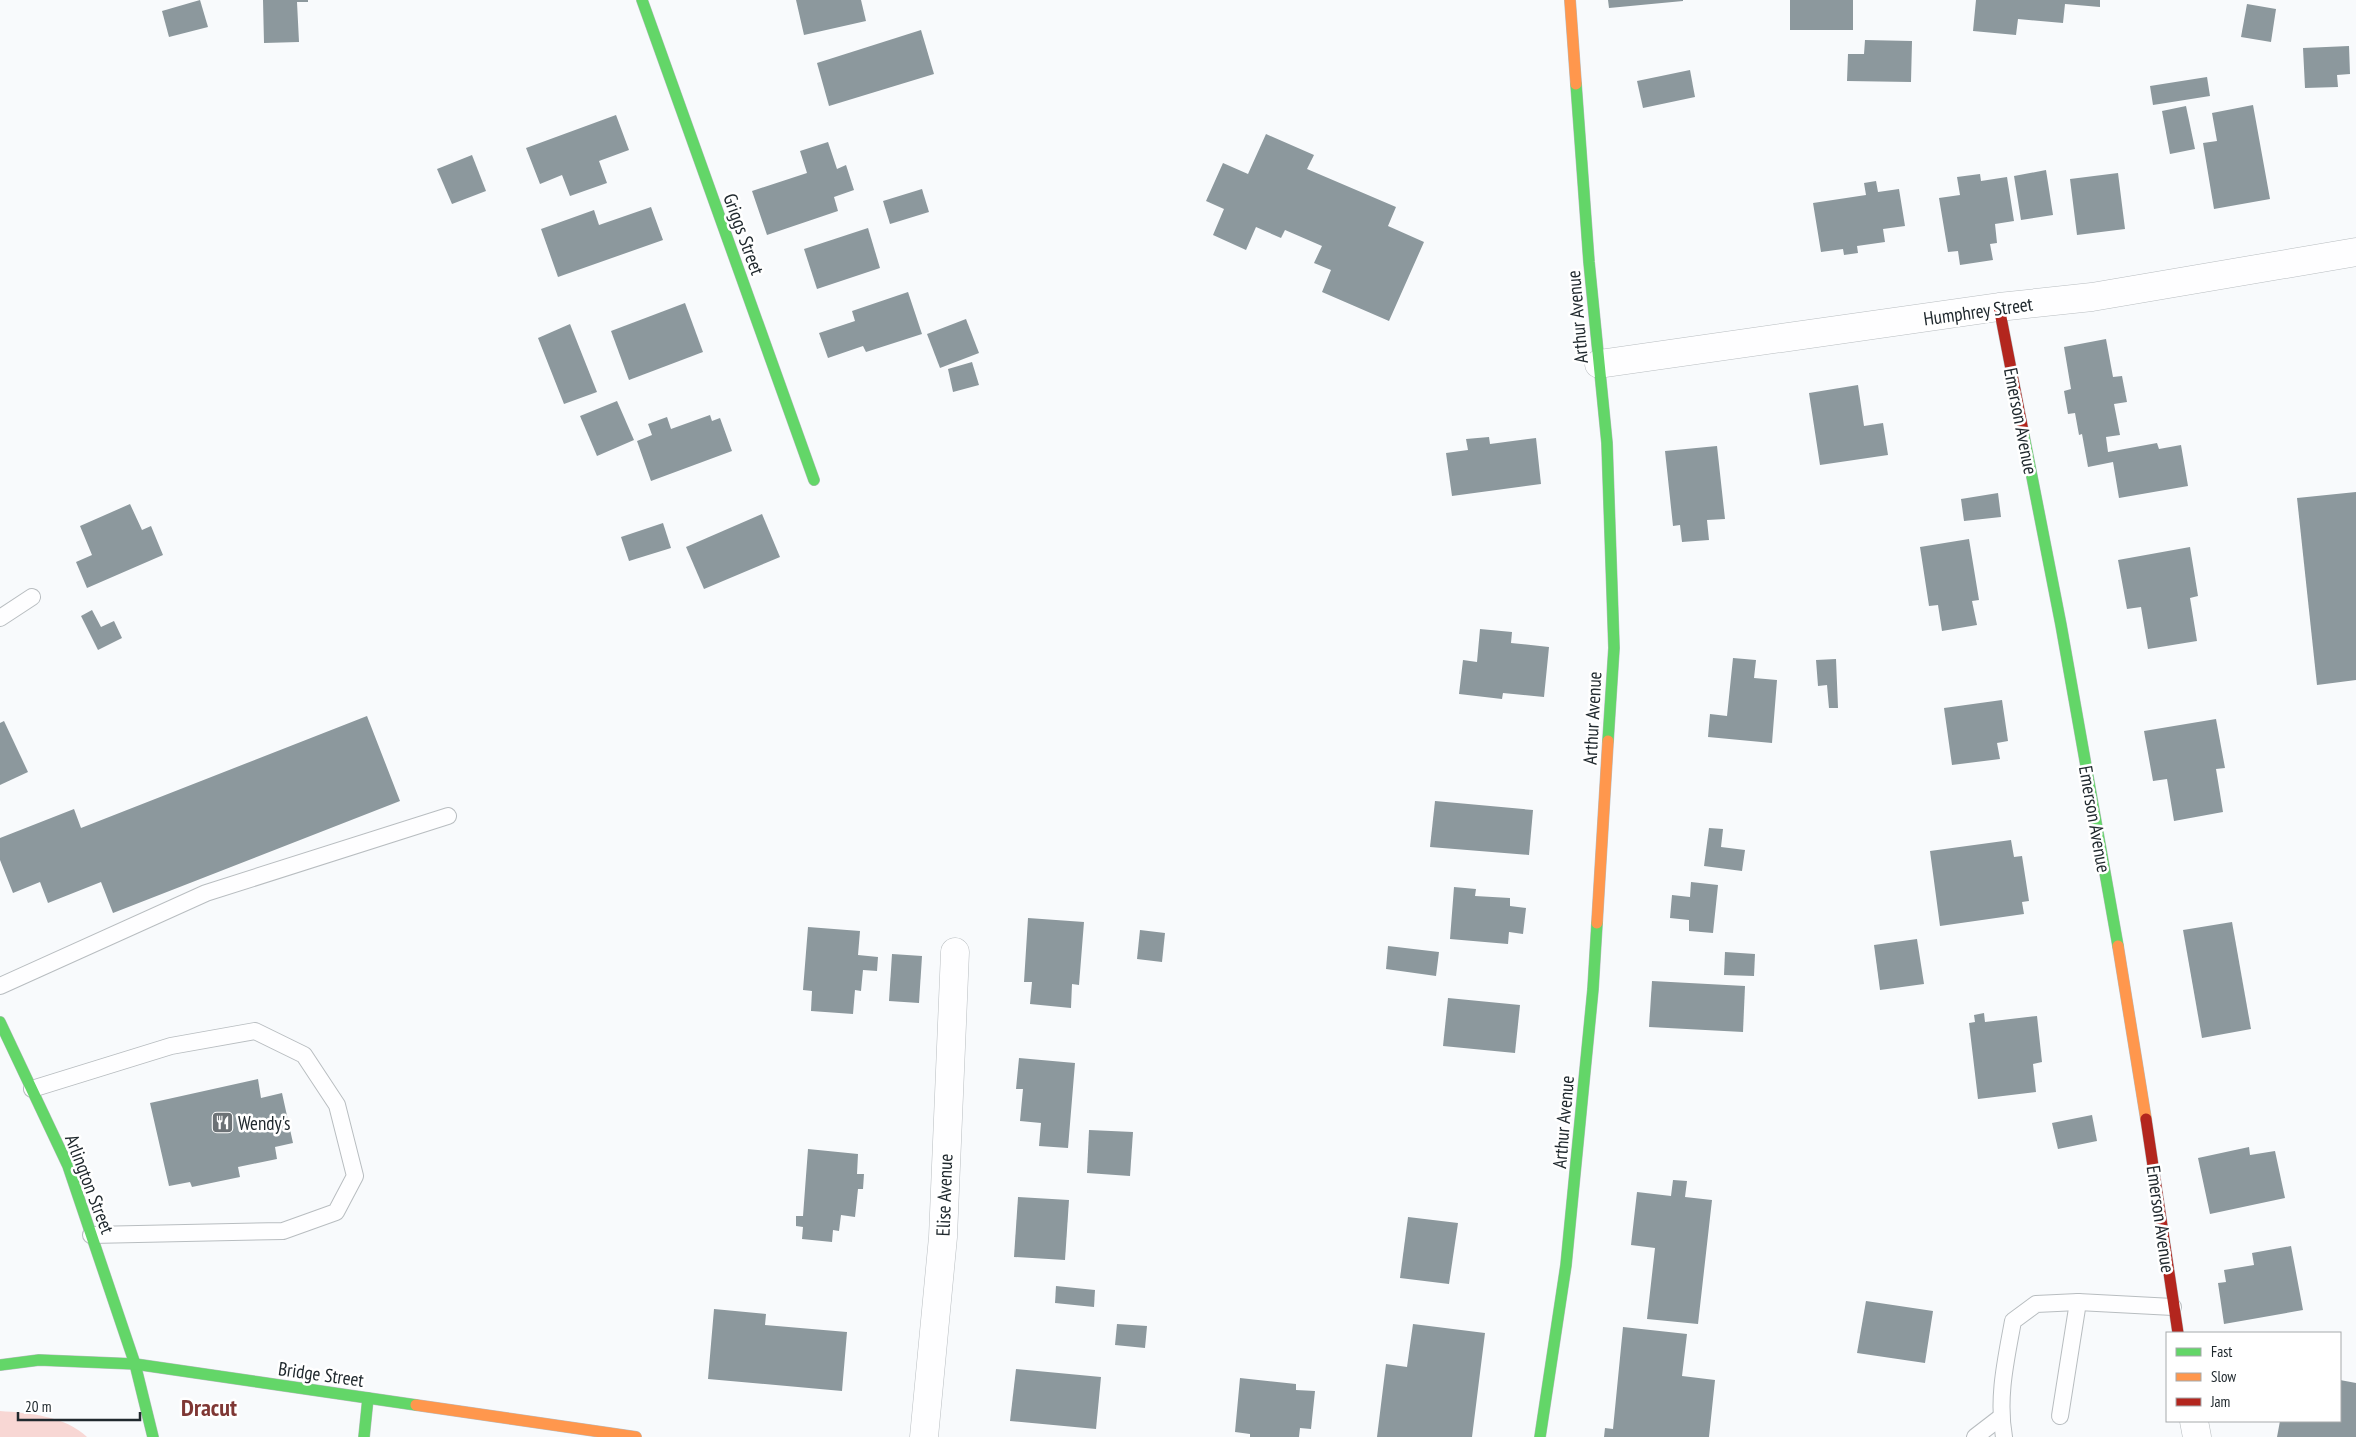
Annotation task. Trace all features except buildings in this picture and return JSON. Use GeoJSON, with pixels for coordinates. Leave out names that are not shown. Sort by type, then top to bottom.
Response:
{"type":"FeatureCollection","features":[{"type":"Feature","properties":{"kind":"street","name":"Griggs Street"},"geometry":{"type":"LineString","coordinates":[[642,0],[814,480]]}},
{"type":"Feature","properties":{"kind":"street","name":"Arthur Avenue"},"geometry":{"type":"LineString","coordinates":[[1540,1437],[1566,1265],[1593,989],[1614,648],[1608,443],[1599,364],[1570,0]]}},
{"type":"Feature","properties":{"kind":"street","name":"Humphrey Street"},"geometry":{"type":"LineString","coordinates":[[1599,364],[1999,307],[2092,296],[2356,252]]}},
{"type":"Feature","properties":{"kind":"street","name":"Emerson Avenue"},"geometry":{"type":"LineString","coordinates":[[1999,307],[2059,616],[2132,1027],[2164,1229],[2178,1332]]}},
{"type":"Feature","properties":{"kind":"street","name":"Elise Avenue"},"geometry":{"type":"LineString","coordinates":[[924,1437],[943,1237],[955,952]]}},
{"type":"Feature","properties":{"kind":"street","name":"Arlington Street"},"geometry":{"type":"LineString","coordinates":[[0,1022],[68,1166],[135,1364],[153,1437]]}},
{"type":"Feature","properties":{"kind":"street","name":"Bridge Street"},"geometry":{"type":"LineString","coordinates":[[0,1365],[40,1360],[135,1364],[636,1437]]}},
{"type":"Feature","properties":{"kind":"street"},"geometry":{"type":"LineString","coordinates":[[364,1437],[368,1398]]}},
{"type":"Feature","properties":{"kind":"street"},"geometry":{"type":"LineString","coordinates":[[2194,1422],[2197,1437]]}},
{"type":"Feature","properties":{"kind":"lane"},"geometry":{"type":"LineString","coordinates":[[0,618],[32,597]]}},
{"type":"Feature","properties":{"kind":"lane"},"geometry":{"type":"LineString","coordinates":[[0,986],[206,893],[448,816]]}},
{"type":"Feature","properties":{"kind":"lane"},"geometry":{"type":"LineString","coordinates":[[32,1089],[170,1046],[255,1031],[304,1055],[337,1105],[355,1176],[336,1212],[283,1231],[91,1235]]}},
{"type":"Feature","properties":{"kind":"lane"},"geometry":{"type":"LineString","coordinates":[[2004,1437],[2001,1417],[2001,1384],[2013,1321],[2036,1304],[2078,1302],[2174,1307]]}},
{"type":"Feature","properties":{"kind":"lane"},"geometry":{"type":"LineString","coordinates":[[2060,1416],[2078,1302]]}},
{"type":"Feature","properties":{"kind":"lane"},"geometry":{"type":"LineString","coordinates":[[1975,1437],[2001,1417]]}},
{"type":"Feature","properties":{"kind":"shaded area"},"geometry":{"type":"Polygon","coordinates":[[[0,1411],[23,1413],[57,1420],[68,1424],[87,1437],[0,1437],[0,1411]]]}},
{"type":"Feature","properties":{"kind":"traffic: fast"},"geometry":{"type":"LineString","coordinates":[[642,0],[814,480]]}},
{"type":"Feature","properties":{"kind":"traffic: fast"},"geometry":{"type":"LineString","coordinates":[[1576,84],[1589,262],[1607,443],[1614,648],[1608,741]]}},
{"type":"Feature","properties":{"kind":"traffic: fast"},"geometry":{"type":"LineString","coordinates":[[2023,431],[2061,625],[2118,946]]}},
{"type":"Feature","properties":{"kind":"traffic: fast"},"geometry":{"type":"LineString","coordinates":[[1540,1437],[1566,1265],[1593,989],[1597,923]]}},
{"type":"Feature","properties":{"kind":"traffic: fast"},"geometry":{"type":"LineString","coordinates":[[0,1022],[68,1166],[135,1364],[153,1437]]}},
{"type":"Feature","properties":{"kind":"traffic: fast"},"geometry":{"type":"LineString","coordinates":[[0,1365],[39,1360],[135,1364],[416,1405]]}},
{"type":"Feature","properties":{"kind":"traffic: fast"},"geometry":{"type":"LineString","coordinates":[[364,1437],[368,1398]]}},
{"type":"Feature","properties":{"kind":"traffic: slow"},"geometry":{"type":"LineString","coordinates":[[1570,0],[1576,84]]}},
{"type":"Feature","properties":{"kind":"traffic: slow"},"geometry":{"type":"LineString","coordinates":[[1597,923],[1608,741]]}},
{"type":"Feature","properties":{"kind":"traffic: slow"},"geometry":{"type":"LineString","coordinates":[[2118,946],[2146,1119]]}},
{"type":"Feature","properties":{"kind":"traffic: slow"},"geometry":{"type":"LineString","coordinates":[[416,1405],[636,1437]]}},
{"type":"Feature","properties":{"kind":"traffic: jam"},"geometry":{"type":"LineString","coordinates":[[1999,307],[2023,431]]}},
{"type":"Feature","properties":{"kind":"traffic: jam"},"geometry":{"type":"LineString","coordinates":[[2146,1119],[2178,1332]]}},
{"type":"Feature","properties":{"kind":"place","name":"Wendy's"},"geometry":{"type":"Point","coordinates":[222,1123]}},
{"type":"Feature","properties":{"kind":"district","name":"Dracut"},"geometry":{"type":"Point","coordinates":[209,1408]}}]}
